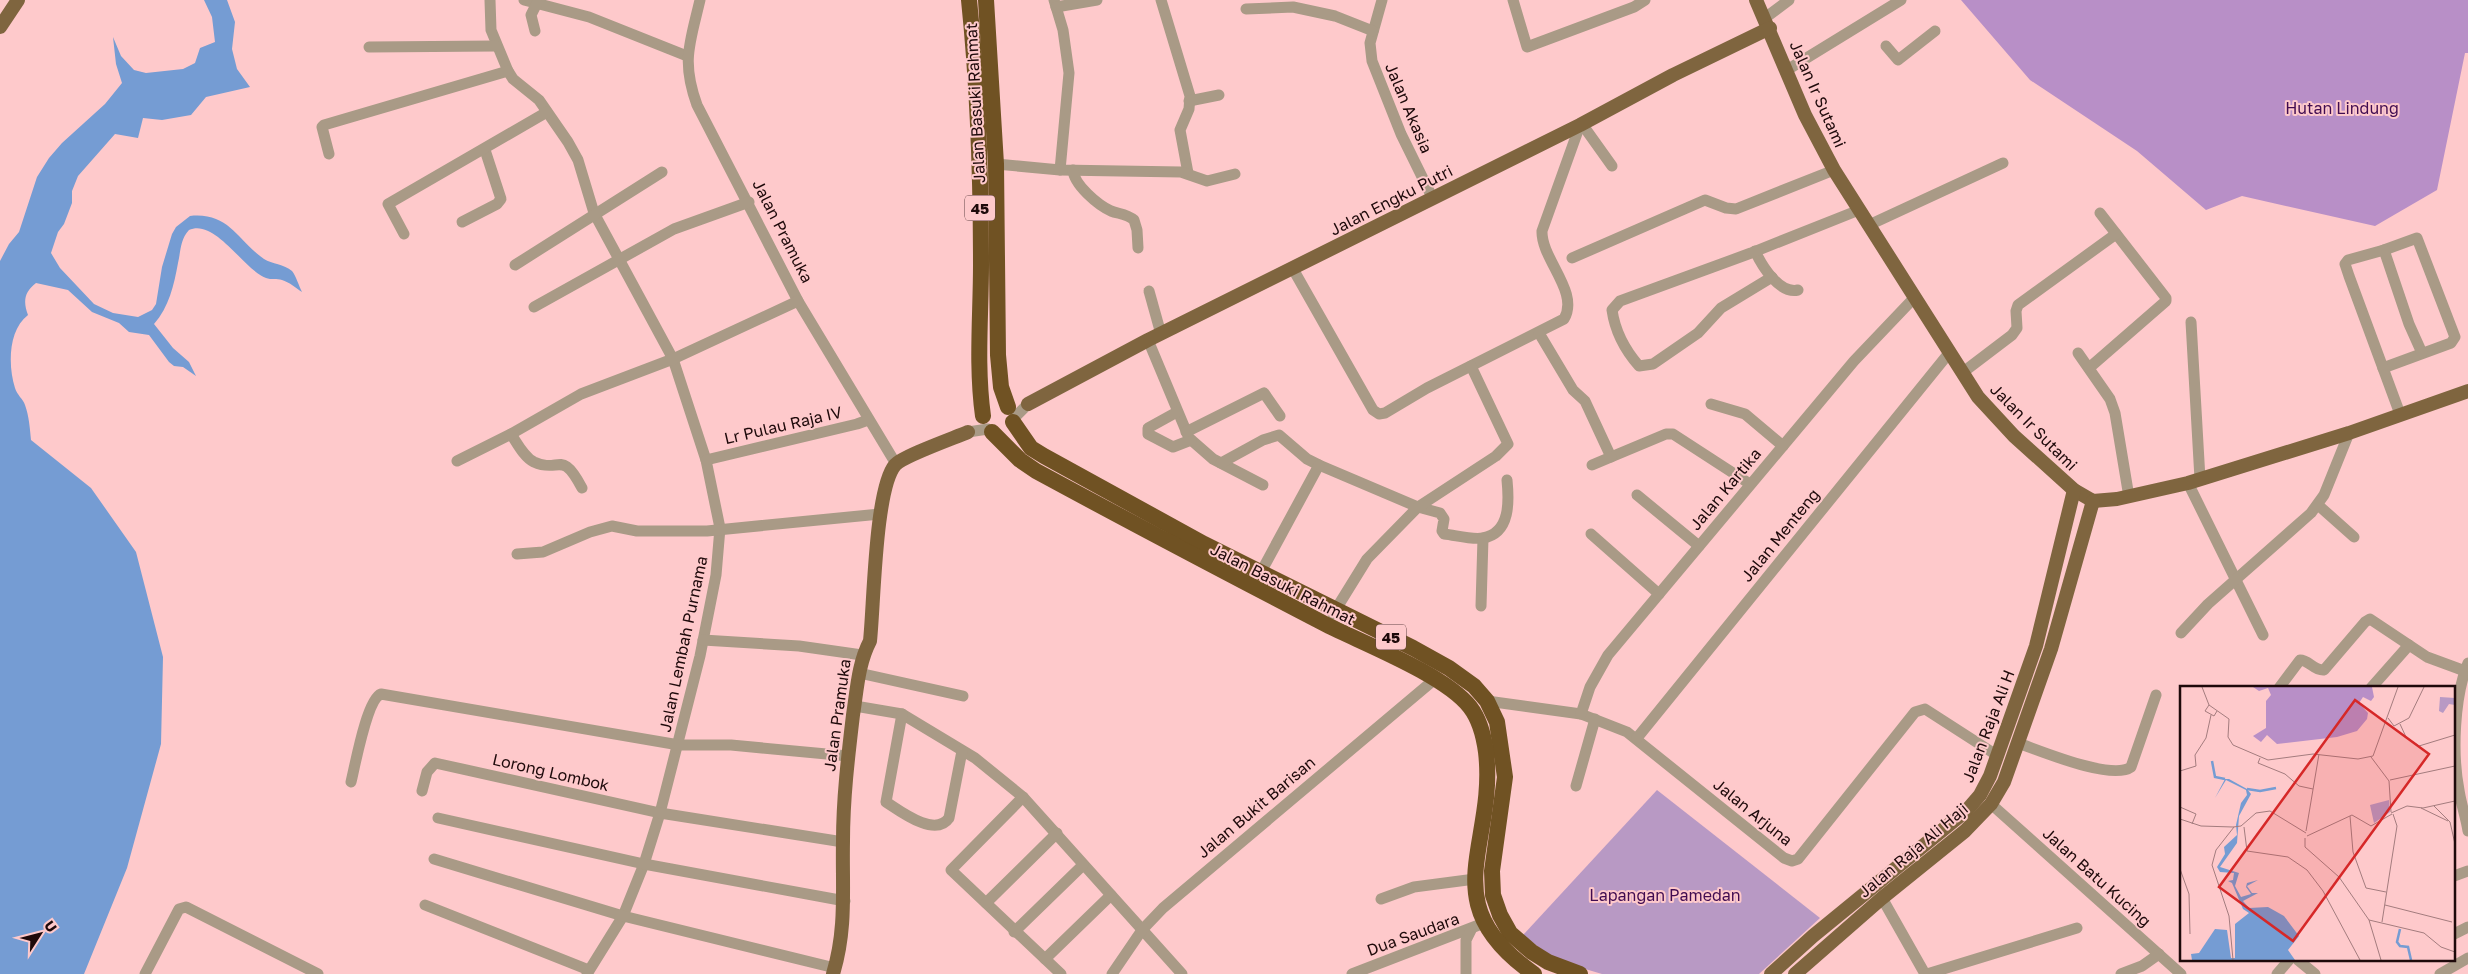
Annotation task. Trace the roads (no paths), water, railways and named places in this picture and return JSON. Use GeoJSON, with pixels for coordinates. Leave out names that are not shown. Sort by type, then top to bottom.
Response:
{"type":"FeatureCollection","features":[{"type":"Feature","properties":{"kind":"highway","name":"Jalan Basuki Rahmat"},"geometry":{"type":"LineString","coordinates":[[969,0],[996,164],[998,355],[1001,387],[1011,414],[1031,448],[1044,456],[1261,572],[1449,668],[1474,686],[1488,702],[1498,728],[1505,777],[1475,879],[1477,927],[1534,974]]}},
{"type":"Feature","properties":{"kind":"highway","name":"Jalan Basuki Rahmat"},"geometry":{"type":"LineString","coordinates":[[986,0],[983,76],[979,387],[986,424],[1020,460],[1036,471],[1200,560],[1435,679],[1470,707],[1480,725],[1489,779],[1488,837],[1492,895],[1510,933],[1532,952],[1548,962],[1580,974]]}},
{"type":"Feature","properties":{"kind":"highway"},"geometry":{"type":"LineString","coordinates":[[1002,403],[1011,414],[1006,431],[986,424],[991,404],[1002,403]]}},
{"type":"Feature","properties":{"kind":"main road"},"geometry":{"type":"LineString","coordinates":[[0,27],[18,0]]}},
{"type":"Feature","properties":{"kind":"main road","name":"Jalan Ir Sutami"},"geometry":{"type":"LineString","coordinates":[[1756,0],[1805,115],[1834,170],[1978,397],[2014,436],[2074,490],[2093,501]]}},
{"type":"Feature","properties":{"kind":"main road","name":"Jalan Engku Putri"},"geometry":{"type":"LineString","coordinates":[[1028,404],[1154,337],[1581,124],[1767,23]]}},
{"type":"Feature","properties":{"kind":"main road"},"geometry":{"type":"LineString","coordinates":[[2093,501],[2129,496],[2194,481],[2350,433],[2468,391]]}},
{"type":"Feature","properties":{"kind":"main road"},"geometry":{"type":"LineString","coordinates":[[896,464],[968,432]]}},
{"type":"Feature","properties":{"kind":"main road","name":"Jalan Pramuka"},"geometry":{"type":"LineString","coordinates":[[834,971],[845,901],[843,842],[848,756],[862,656],[870,641],[880,514],[886,482],[896,464]]}},
{"type":"Feature","properties":{"kind":"main road","name":"Jalan Raja Ali H"},"geometry":{"type":"LineString","coordinates":[[1771,974],[1813,936],[1967,810],[1980,795],[1998,756],[2036,646],[2074,490]]}},
{"type":"Feature","properties":{"kind":"main road","name":"Jalan Raja Ali Haji"},"geometry":{"type":"LineString","coordinates":[[1796,974],[1882,898],[1980,818],[1991,804],[2004,782],[2051,649],[2093,501]]}},
{"type":"Feature","properties":{"kind":"main road"},"geometry":{"type":"LineString","coordinates":[[1967,810],[1980,818]]}},
{"type":"Feature","properties":{"kind":"street","name":"Jalan Lembah Purnama"},"geometry":{"type":"LineString","coordinates":[[490,0],[491,30],[496,46],[508,71],[513,79],[539,100],[559,126],[578,160],[594,213],[673,359],[706,460],[720,528],[716,575],[703,640],[679,745],[660,813],[644,864],[623,916],[588,972]]}},
{"type":"Feature","properties":{"kind":"street"},"geometry":{"type":"LineString","coordinates":[[524,0],[589,17],[687,56]]}},
{"type":"Feature","properties":{"kind":"street","name":"Jalan Pramuka"},"geometry":{"type":"LineString","coordinates":[[700,0],[687,56],[688,73],[697,105],[749,202],[798,301],[896,464]]}},
{"type":"Feature","properties":{"kind":"street"},"geometry":{"type":"LineString","coordinates":[[1060,170],[1069,73],[1066,45],[1055,4],[1097,0]]}},
{"type":"Feature","properties":{"kind":"street"},"geometry":{"type":"LineString","coordinates":[[1162,0],[1190,96],[1180,130],[1188,173]]}},
{"type":"Feature","properties":{"kind":"street","name":"Jalan Akasia"},"geometry":{"type":"LineString","coordinates":[[1382,0],[1370,52],[1377,78],[1401,134],[1432,197]]}},
{"type":"Feature","properties":{"kind":"street"},"geometry":{"type":"LineString","coordinates":[[1513,0],[1527,47],[1634,7],[1645,0]]}},
{"type":"Feature","properties":{"kind":"street"},"geometry":{"type":"LineString","coordinates":[[1767,23],[1789,0]]}},
{"type":"Feature","properties":{"kind":"street"},"geometry":{"type":"LineString","coordinates":[[1787,70],[1901,0]]}},
{"type":"Feature","properties":{"kind":"street"},"geometry":{"type":"LineString","coordinates":[[534,31],[531,15],[537,3]]}},
{"type":"Feature","properties":{"kind":"street"},"geometry":{"type":"LineString","coordinates":[[1246,9],[1293,7],[1336,16],[1374,31]]}},
{"type":"Feature","properties":{"kind":"street"},"geometry":{"type":"LineString","coordinates":[[1886,46],[1898,60],[1935,31]]}},
{"type":"Feature","properties":{"kind":"street"},"geometry":{"type":"LineString","coordinates":[[369,47],[496,46]]}},
{"type":"Feature","properties":{"kind":"street"},"geometry":{"type":"LineString","coordinates":[[329,154],[322,127],[324,124],[508,71]]}},
{"type":"Feature","properties":{"kind":"street"},"geometry":{"type":"LineString","coordinates":[[1189,102],[1220,95]]}},
{"type":"Feature","properties":{"kind":"street"},"geometry":{"type":"LineString","coordinates":[[404,234],[388,204],[485,150],[547,112]]}},
{"type":"Feature","properties":{"kind":"street"},"geometry":{"type":"LineString","coordinates":[[1581,124],[1612,166]]}},
{"type":"Feature","properties":{"kind":"street"},"geometry":{"type":"LineString","coordinates":[[1293,269],[1374,410],[1379,414],[1390,410],[1427,388],[1564,320],[1567,315],[1567,302],[1562,283],[1544,248],[1542,231],[1581,124]]}},
{"type":"Feature","properties":{"kind":"street"},"geometry":{"type":"LineString","coordinates":[[462,222],[496,204],[501,198],[485,150]]}},
{"type":"Feature","properties":{"kind":"street"},"geometry":{"type":"LineString","coordinates":[[1869,225],[2003,163]]}},
{"type":"Feature","properties":{"kind":"street"},"geometry":{"type":"LineString","coordinates":[[996,164],[1060,170],[1188,173],[1207,181],[1235,174]]}},
{"type":"Feature","properties":{"kind":"street"},"geometry":{"type":"LineString","coordinates":[[1074,170],[1078,183],[1098,202],[1110,210],[1134,220],[1138,230],[1138,248]]}},
{"type":"Feature","properties":{"kind":"street"},"geometry":{"type":"LineString","coordinates":[[1572,258],[1704,200],[1736,210],[1834,170]]}},
{"type":"Feature","properties":{"kind":"street"},"geometry":{"type":"LineString","coordinates":[[515,265],[594,213],[662,172]]}},
{"type":"Feature","properties":{"kind":"street"},"geometry":{"type":"LineString","coordinates":[[534,307],[674,229],[749,202]]}},
{"type":"Feature","properties":{"kind":"street"},"geometry":{"type":"LineString","coordinates":[[1772,277],[1721,308],[1698,333],[1652,364],[1639,366],[1629,355],[1614,323],[1612,310],[1620,300],[1755,251],[1859,210]]}},
{"type":"Feature","properties":{"kind":"street"},"geometry":{"type":"LineString","coordinates":[[2089,368],[2166,301],[2164,294],[2100,213]]}},
{"type":"Feature","properties":{"kind":"street"},"geometry":{"type":"LineString","coordinates":[[1962,373],[2012,335],[2017,328],[2016,311],[2018,305],[2116,234]]}},
{"type":"Feature","properties":{"kind":"street"},"geometry":{"type":"LineString","coordinates":[[2383,368],[2450,343],[2454,337],[2417,238],[2348,260],[2345,264],[2383,368],[2400,414]]}},
{"type":"Feature","properties":{"kind":"street"},"geometry":{"type":"LineString","coordinates":[[2384,250],[2409,324],[2422,353]]}},
{"type":"Feature","properties":{"kind":"street"},"geometry":{"type":"LineString","coordinates":[[1755,251],[1764,268],[1772,277],[1790,290],[1798,290]]}},
{"type":"Feature","properties":{"kind":"street"},"geometry":{"type":"LineString","coordinates":[[1150,291],[1154,337],[1177,412],[1188,436],[1202,452],[1263,486]]}},
{"type":"Feature","properties":{"kind":"street","name":"Jalan Kartika"},"geometry":{"type":"LineString","coordinates":[[1581,714],[1590,687],[1601,664],[1854,361],[1914,298]]}},
{"type":"Feature","properties":{"kind":"street"},"geometry":{"type":"LineString","coordinates":[[457,461],[511,434],[581,394],[673,359],[798,301]]}},
{"type":"Feature","properties":{"kind":"street"},"geometry":{"type":"LineString","coordinates":[[2191,322],[2194,481],[2236,580],[2263,635]]}},
{"type":"Feature","properties":{"kind":"street"},"geometry":{"type":"LineString","coordinates":[[1539,333],[1573,390],[1586,401],[1611,457]]}},
{"type":"Feature","properties":{"kind":"street","name":"Jalan Menteng"},"geometry":{"type":"LineString","coordinates":[[1637,738],[1949,353]]}},
{"type":"Feature","properties":{"kind":"street"},"geometry":{"type":"LineString","coordinates":[[2078,353],[2110,399],[2115,413],[2129,496]]}},
{"type":"Feature","properties":{"kind":"street"},"geometry":{"type":"LineString","coordinates":[[1327,625],[1367,559],[1418,507],[1496,456],[1508,444],[1471,366]]}},
{"type":"Feature","properties":{"kind":"street"},"geometry":{"type":"LineString","coordinates":[[1177,412],[1148,428],[1148,434],[1173,447],[1188,436],[1264,394],[1280,416]]}},
{"type":"Feature","properties":{"kind":"street"},"geometry":{"type":"LineString","coordinates":[[1011,414],[1028,404]]}},
{"type":"Feature","properties":{"kind":"street"},"geometry":{"type":"LineString","coordinates":[[1711,404],[1745,414],[1783,446]]}},
{"type":"Feature","properties":{"kind":"street","name":"Lr Pulau Raja IV"},"geometry":{"type":"LineString","coordinates":[[706,460],[868,420]]}},
{"type":"Feature","properties":{"kind":"street"},"geometry":{"type":"LineString","coordinates":[[968,432],[986,424]]}},
{"type":"Feature","properties":{"kind":"street"},"geometry":{"type":"LineString","coordinates":[[2181,634],[2208,604],[2296,528],[2318,505],[2350,433]]}},
{"type":"Feature","properties":{"kind":"street"},"geometry":{"type":"LineString","coordinates":[[511,434],[533,462],[564,465],[574,472],[582,488]]}},
{"type":"Feature","properties":{"kind":"street"},"geometry":{"type":"LineString","coordinates":[[1592,465],[1666,434],[1673,434],[1750,484]]}},
{"type":"Feature","properties":{"kind":"street"},"geometry":{"type":"LineString","coordinates":[[1221,463],[1263,440],[1279,436],[1307,459],[1319,465],[1418,507],[1443,515],[1444,534],[1483,538],[1493,533],[1506,520],[1509,506],[1507,480]]}},
{"type":"Feature","properties":{"kind":"street"},"geometry":{"type":"LineString","coordinates":[[1261,572],[1319,465]]}},
{"type":"Feature","properties":{"kind":"street"},"geometry":{"type":"LineString","coordinates":[[1637,494],[1699,546]]}},
{"type":"Feature","properties":{"kind":"street"},"geometry":{"type":"LineString","coordinates":[[2318,505],[2354,537]]}},
{"type":"Feature","properties":{"kind":"street"},"geometry":{"type":"LineString","coordinates":[[517,554],[543,552],[590,532],[612,526],[637,531],[707,531],[720,528],[880,514]]}},
{"type":"Feature","properties":{"kind":"street"},"geometry":{"type":"LineString","coordinates":[[1592,534],[1659,594]]}},
{"type":"Feature","properties":{"kind":"street"},"geometry":{"type":"LineString","coordinates":[[1481,606],[1483,538]]}},
{"type":"Feature","properties":{"kind":"street"},"geometry":{"type":"LineString","coordinates":[[2280,686],[2300,660],[2304,660],[2319,671],[2324,670],[2364,622],[2370,619],[2427,657],[2466,667],[2456,715],[2468,831]]}},
{"type":"Feature","properties":{"kind":"street"},"geometry":{"type":"LineString","coordinates":[[703,640],[799,646],[862,656]]}},
{"type":"Feature","properties":{"kind":"street"},"geometry":{"type":"LineString","coordinates":[[2373,686],[2409,645]]}},
{"type":"Feature","properties":{"kind":"street"},"geometry":{"type":"LineString","coordinates":[[859,673],[963,696]]}},
{"type":"Feature","properties":{"kind":"street","name":"Jalan Bukit Barisan"},"geometry":{"type":"LineString","coordinates":[[1112,974],[1142,930],[1163,908],[1298,792],[1435,679]]}},
{"type":"Feature","properties":{"kind":"street"},"geometry":{"type":"LineString","coordinates":[[351,782],[369,712],[376,696],[381,694],[679,745],[732,746],[848,756]]}},
{"type":"Feature","properties":{"kind":"street"},"geometry":{"type":"LineString","coordinates":[[2018,743],[2102,770],[2125,772],[2131,767],[2156,695]]}},
{"type":"Feature","properties":{"kind":"street","name":"Jalan Arjuna"},"geometry":{"type":"LineString","coordinates":[[1488,702],[1581,714],[1637,738],[1784,858],[1792,861],[1798,858],[1915,712],[1925,709],[1998,756]]}},
{"type":"Feature","properties":{"kind":"street"},"geometry":{"type":"LineString","coordinates":[[855,706],[902,714],[962,750],[1023,797],[1182,974]]}},
{"type":"Feature","properties":{"kind":"street"},"geometry":{"type":"LineString","coordinates":[[902,714],[886,802],[915,820],[933,825],[942,824],[949,818],[962,750]]}},
{"type":"Feature","properties":{"kind":"street"},"geometry":{"type":"LineString","coordinates":[[1576,786],[1595,719]]}},
{"type":"Feature","properties":{"kind":"street","name":"Lorong Lombok"},"geometry":{"type":"LineString","coordinates":[[422,791],[427,772],[435,763],[660,813],[843,842]]}},
{"type":"Feature","properties":{"kind":"street"},"geometry":{"type":"LineString","coordinates":[[1023,797],[951,870],[1014,932],[1061,974]]}},
{"type":"Feature","properties":{"kind":"street","name":"Jalan Batu Kucing"},"geometry":{"type":"LineString","coordinates":[[1991,804],[2181,974]]}},
{"type":"Feature","properties":{"kind":"street"},"geometry":{"type":"LineString","coordinates":[[438,818],[644,864],[845,901]]}},
{"type":"Feature","properties":{"kind":"street"},"geometry":{"type":"LineString","coordinates":[[986,903],[1057,833]]}},
{"type":"Feature","properties":{"kind":"street"},"geometry":{"type":"LineString","coordinates":[[434,859],[623,916],[834,971]]}},
{"type":"Feature","properties":{"kind":"street"},"geometry":{"type":"LineString","coordinates":[[1014,932],[1083,865]]}},
{"type":"Feature","properties":{"kind":"street"},"geometry":{"type":"LineString","coordinates":[[2456,875],[2468,871]]}},
{"type":"Feature","properties":{"kind":"street"},"geometry":{"type":"LineString","coordinates":[[1381,898],[1414,887],[1475,879]]}},
{"type":"Feature","properties":{"kind":"street"},"geometry":{"type":"LineString","coordinates":[[1045,959],[1111,895]]}},
{"type":"Feature","properties":{"kind":"street"},"geometry":{"type":"LineString","coordinates":[[1882,898],[1926,974],[2077,928]]}},
{"type":"Feature","properties":{"kind":"street"},"geometry":{"type":"LineString","coordinates":[[425,905],[588,972]]}},
{"type":"Feature","properties":{"kind":"street"},"geometry":{"type":"LineString","coordinates":[[145,974],[179,909],[186,907],[318,974]]}},
{"type":"Feature","properties":{"kind":"street"},"geometry":{"type":"LineString","coordinates":[[1466,974],[1466,940],[1477,927]]}},
{"type":"Feature","properties":{"kind":"street","name":"Dua Saudara"},"geometry":{"type":"LineString","coordinates":[[1352,974],[1477,927]]}},
{"type":"Feature","properties":{"kind":"street"},"geometry":{"type":"LineString","coordinates":[[2456,933],[2468,927]]}},
{"type":"Feature","properties":{"kind":"street"},"geometry":{"type":"LineString","coordinates":[[2121,974],[2142,966],[2159,954]]}},
{"type":"Feature","properties":{"kind":"street"},"geometry":{"type":"LineString","coordinates":[[2440,974],[2468,958]]}},
{"type":"Feature","properties":{"kind":"street"},"geometry":{"type":"LineString","coordinates":[[2277,974],[2287,962]]}},
{"type":"Feature","properties":{"kind":"street"},"geometry":{"type":"LineString","coordinates":[[2300,962],[2315,974]]}},
{"type":"Feature","properties":{"kind":"water"},"geometry":{"type":"Polygon","coordinates":[[[204,0],[227,0],[235,22],[232,49],[237,69],[250,87],[206,97],[191,115],[162,120],[143,118],[138,138],[115,134],[78,176],[72,191],[72,203],[64,224],[58,232],[51,253],[60,268],[94,304],[113,313],[138,317],[152,310],[156,304],[162,267],[176,227],[190,216],[203,216],[214,218],[223,223],[264,259],[292,271],[302,292],[285,281],[268,279],[257,273],[229,246],[209,231],[199,228],[189,230],[182,241],[170,295],[164,310],[154,324],[173,348],[189,362],[196,376],[183,367],[174,366],[169,362],[149,335],[129,332],[119,323],[92,312],[68,290],[36,283],[27,294],[25,306],[28,315],[21,322],[17,330],[11,349],[11,369],[15,388],[26,409],[31,440],[91,488],[136,552],[163,657],[161,744],[127,868],[84,974],[0,974],[0,261],[9,244],[19,232],[37,177],[49,158],[62,143],[105,104],[122,83],[116,64],[113,37],[121,56],[134,70],[146,73],[183,69],[195,63],[200,48],[215,42],[212,17],[204,0]]]}},
{"type":"Feature","properties":{"kind":"park label","name":"Hutan Lindung"},"geometry":{"type":"Point","coordinates":[2342,108]}},
{"type":"Feature","properties":{"kind":"park label","name":"Lapangan Pamedan"},"geometry":{"type":"Point","coordinates":[1665,895]}}]}
